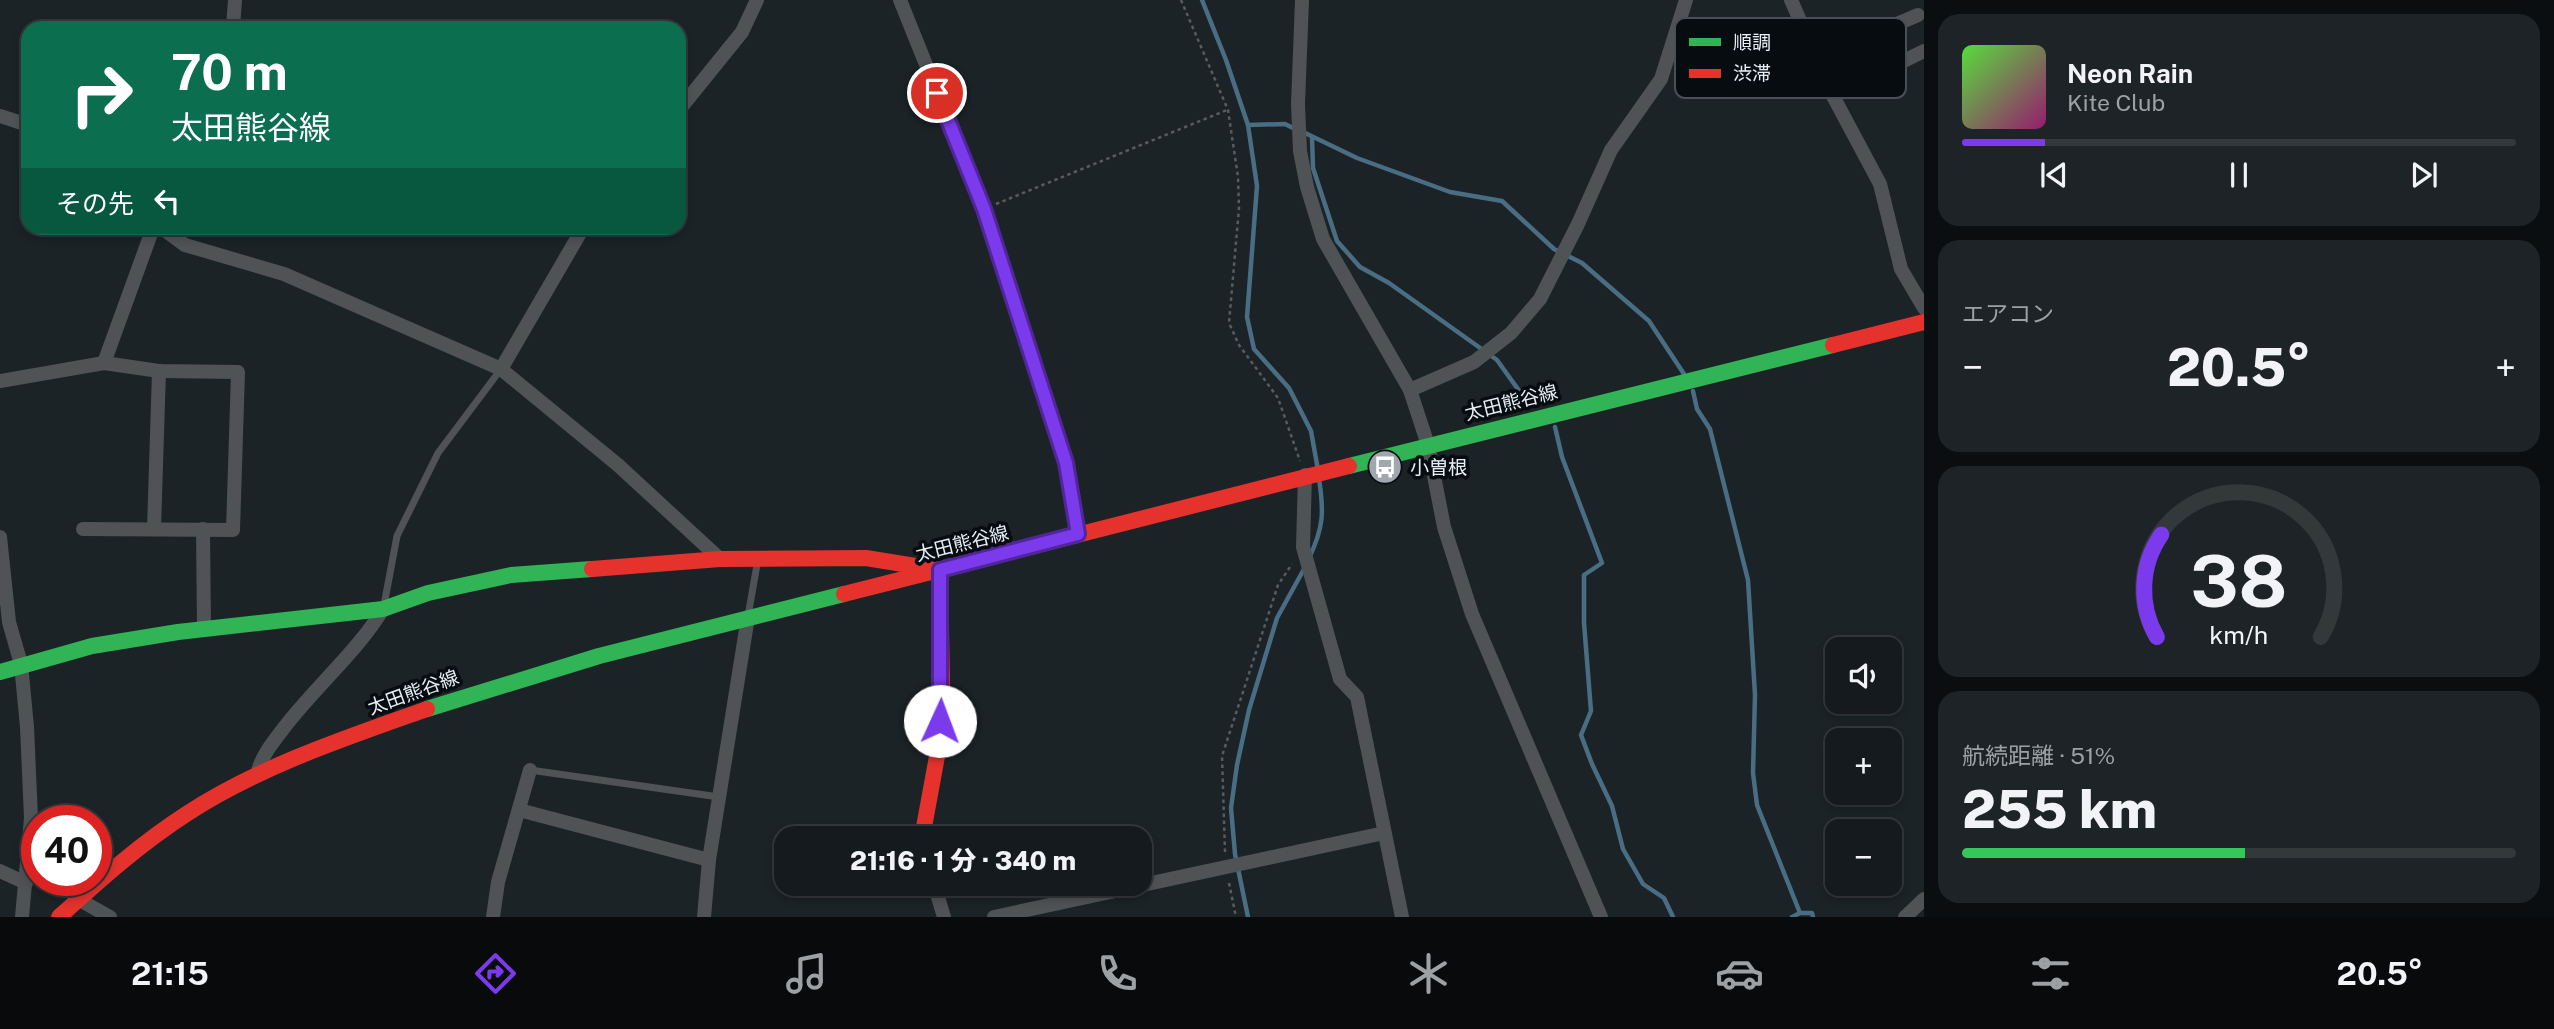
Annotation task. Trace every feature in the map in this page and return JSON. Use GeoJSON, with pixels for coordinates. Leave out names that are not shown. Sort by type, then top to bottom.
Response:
{"type":"FeatureCollection","features":[{"type":"Feature","properties":{"kind":"main road","name":"太田熊谷線"},"geometry":{"type":"LineString","coordinates":[[59,917],[171,824],[203,803],[257,775],[317,749],[461,696],[547,670],[748,617],[1924,322]]}},
{"type":"Feature","properties":{"kind":"main road"},"geometry":{"type":"LineString","coordinates":[[0,672],[92,646],[204,629],[383,609],[428,593],[511,575],[720,559],[866,558],[940,570],[940,740],[924,826]]}},
{"type":"Feature","properties":{"kind":"street"},"geometry":{"type":"LineString","coordinates":[[234,21],[235,0]]}},
{"type":"Feature","properties":{"kind":"street"},"geometry":{"type":"LineString","coordinates":[[686,101],[742,32],[757,0]]}},
{"type":"Feature","properties":{"kind":"street"},"geometry":{"type":"LineString","coordinates":[[900,0],[984,209],[1066,463],[1078,534]]}},
{"type":"Feature","properties":{"kind":"street"},"geometry":{"type":"LineString","coordinates":[[1302,0],[1300,142],[1307,187],[1323,239],[1410,390],[1429,445],[1444,527],[1472,614],[1601,917]]}},
{"type":"Feature","properties":{"kind":"street"},"geometry":{"type":"LineString","coordinates":[[1680,18],[1686,0]]}},
{"type":"Feature","properties":{"kind":"street"},"geometry":{"type":"LineString","coordinates":[[1791,0],[1799,18]]}},
{"type":"Feature","properties":{"kind":"street"},"geometry":{"type":"LineString","coordinates":[[1906,20],[1919,15]]}},
{"type":"Feature","properties":{"kind":"street"},"geometry":{"type":"LineString","coordinates":[[1410,390],[1479,359],[1511,333],[1540,299],[1611,150],[1661,79],[1675,35]]}},
{"type":"Feature","properties":{"kind":"street"},"geometry":{"type":"LineString","coordinates":[[1906,60],[1924,51]]}},
{"type":"Feature","properties":{"kind":"street"},"geometry":{"type":"LineString","coordinates":[[1834,98],[1880,184],[1901,269],[1924,308]]}},
{"type":"Feature","properties":{"kind":"street"},"geometry":{"type":"LineString","coordinates":[[0,116],[21,123]]}},
{"type":"Feature","properties":{"kind":"street"},"geometry":{"type":"LineString","coordinates":[[104,363],[150,235]]}},
{"type":"Feature","properties":{"kind":"street"},"geometry":{"type":"LineString","coordinates":[[171,235],[185,245],[285,274],[501,369],[618,465],[720,559]]}},
{"type":"Feature","properties":{"kind":"street"},"geometry":{"type":"LineString","coordinates":[[501,369],[579,235]]}},
{"type":"Feature","properties":{"kind":"street"},"geometry":{"type":"LineString","coordinates":[[0,381],[104,363],[159,371],[238,372],[233,530],[83,529]]}},
{"type":"Feature","properties":{"kind":"street"},"geometry":{"type":"LineString","coordinates":[[154,529],[159,371]]}},
{"type":"Feature","properties":{"kind":"street"},"geometry":{"type":"LineString","coordinates":[[1306,475],[1303,547],[1340,679],[1357,697],[1402,917]]}},
{"type":"Feature","properties":{"kind":"street"},"geometry":{"type":"LineString","coordinates":[[203,529],[204,629]]}},
{"type":"Feature","properties":{"kind":"street"},"geometry":{"type":"LineString","coordinates":[[0,537],[9,622],[21,664],[30,805]]}},
{"type":"Feature","properties":{"kind":"street"},"geometry":{"type":"LineString","coordinates":[[257,775],[261,759],[304,701],[374,624],[383,609]]}},
{"type":"Feature","properties":{"kind":"street"},"geometry":{"type":"LineString","coordinates":[[705,917],[709,860],[748,617]]}},
{"type":"Feature","properties":{"kind":"street"},"geometry":{"type":"LineString","coordinates":[[493,917],[498,881],[530,770]]}},
{"type":"Feature","properties":{"kind":"street"},"geometry":{"type":"LineString","coordinates":[[519,810],[709,860]]}},
{"type":"Feature","properties":{"kind":"street"},"geometry":{"type":"LineString","coordinates":[[994,917],[1225,865],[1384,833]]}},
{"type":"Feature","properties":{"kind":"street"},"geometry":{"type":"LineString","coordinates":[[0,872],[21,881]]}},
{"type":"Feature","properties":{"kind":"street"},"geometry":{"type":"LineString","coordinates":[[22,917],[24,896]]}},
{"type":"Feature","properties":{"kind":"street"},"geometry":{"type":"LineString","coordinates":[[938,896],[944,917]]}},
{"type":"Feature","properties":{"kind":"street"},"geometry":{"type":"LineString","coordinates":[[1905,917],[1924,898]]}},
{"type":"Feature","properties":{"kind":"street"},"geometry":{"type":"LineString","coordinates":[[78,899],[110,917]]}},
{"type":"Feature","properties":{"kind":"lane"},"geometry":{"type":"LineString","coordinates":[[383,609],[397,536],[438,453],[501,369]]}},
{"type":"Feature","properties":{"kind":"lane"},"geometry":{"type":"LineString","coordinates":[[748,617],[758,559]]}},
{"type":"Feature","properties":{"kind":"lane"},"geometry":{"type":"LineString","coordinates":[[530,770],[719,797]]}},
{"type":"Feature","properties":{"kind":"path"},"geometry":{"type":"LineString","coordinates":[[1181,0],[1228,110],[1238,177],[1239,208],[1229,323],[1239,345],[1278,398],[1306,475]]}},
{"type":"Feature","properties":{"kind":"path"},"geometry":{"type":"LineString","coordinates":[[984,209],[1228,110]]}},
{"type":"Feature","properties":{"kind":"path"},"geometry":{"type":"LineString","coordinates":[[1236,917],[1225,865],[1222,756],[1278,584],[1303,547]]}},
{"type":"Feature","properties":{"kind":"waterway"},"geometry":{"type":"LineString","coordinates":[[1202,0],[1248,125],[1257,186],[1247,317],[1254,349],[1289,388],[1311,431],[1318,470]]}},
{"type":"Feature","properties":{"kind":"waterway"},"geometry":{"type":"LineString","coordinates":[[1248,125],[1285,124],[1295,129]]}},
{"type":"Feature","properties":{"kind":"waterway"},"geometry":{"type":"LineString","coordinates":[[1303,132],[1357,158],[1450,192],[1502,201],[1554,249],[1582,263],[1649,321],[1684,374]]}},
{"type":"Feature","properties":{"kind":"waterway"},"geometry":{"type":"LineString","coordinates":[[1312,137],[1313,168],[1337,241],[1360,267],[1389,283],[1497,360],[1530,406]]}},
{"type":"Feature","properties":{"kind":"waterway"},"geometry":{"type":"LineString","coordinates":[[1693,391],[1697,409],[1710,429],[1748,580],[1755,695],[1753,773],[1757,805],[1800,913]]}},
{"type":"Feature","properties":{"kind":"waterway"},"geometry":{"type":"LineString","coordinates":[[1555,427],[1562,457],[1602,563],[1584,575],[1584,623],[1591,711],[1581,735],[1612,806],[1623,849],[1643,884],[1664,898],[1673,917]]}},
{"type":"Feature","properties":{"kind":"waterway"},"geometry":{"type":"LineString","coordinates":[[1309,558],[1322,519],[1319,479]]}},
{"type":"Feature","properties":{"kind":"waterway"},"geometry":{"type":"LineString","coordinates":[[1248,917],[1235,854],[1231,808],[1237,765],[1249,710],[1277,618],[1304,569]]}},
{"type":"Feature","properties":{"kind":"waterway"},"geometry":{"type":"LineString","coordinates":[[1792,917],[1800,913],[1812,913],[1813,917]]}},
{"type":"Feature","properties":{"kind":"traffic: fast"},"geometry":{"type":"LineString","coordinates":[[1349,466],[1833,345]]}},
{"type":"Feature","properties":{"kind":"traffic: fast"},"geometry":{"type":"LineString","coordinates":[[0,672],[92,646],[178,632],[383,609],[428,593],[511,575],[592,569]]}},
{"type":"Feature","properties":{"kind":"traffic: fast"},"geometry":{"type":"LineString","coordinates":[[427,709],[599,656],[844,594]]}},
{"type":"Feature","properties":{"kind":"traffic: jam"},"geometry":{"type":"LineString","coordinates":[[1833,345],[1924,322]]}},
{"type":"Feature","properties":{"kind":"traffic: jam"},"geometry":{"type":"LineString","coordinates":[[844,594],[1349,466]]}},
{"type":"Feature","properties":{"kind":"traffic: jam"},"geometry":{"type":"LineString","coordinates":[[592,569],[720,559],[866,558],[940,570],[940,740],[924,826]]}},
{"type":"Feature","properties":{"kind":"traffic: jam"},"geometry":{"type":"LineString","coordinates":[[59,917],[137,849],[216,796],[304,754],[427,709]]}},
{"type":"Feature","properties":{"kind":"place","name":"小曽根"},"geometry":{"type":"Point","coordinates":[1385,467]}},
{"type":"Feature","properties":{"kind":"route"},"geometry":{"type":"LineString","coordinates":[[937,93],[984,209],[1066,463],[1078,534],[940,570],[940,721]]}}]}
